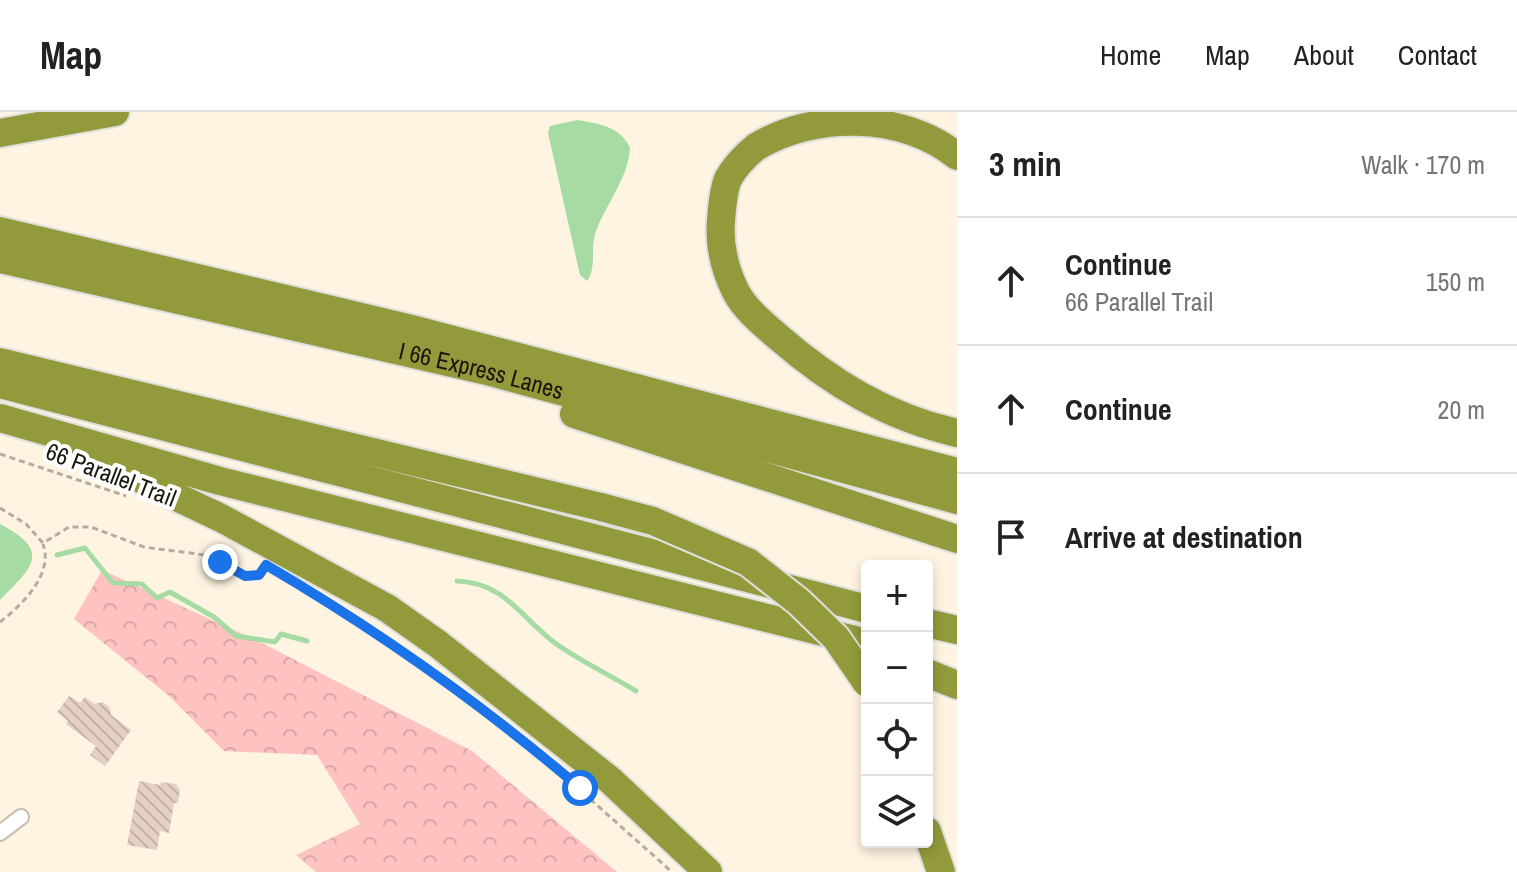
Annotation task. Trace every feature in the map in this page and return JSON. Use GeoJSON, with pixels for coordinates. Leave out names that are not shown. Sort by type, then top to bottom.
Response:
{"type":"FeatureCollection","features":[{"type":"Feature","properties":{"kind":"highway"},"geometry":{"type":"LineString","coordinates":[[0,133],[115,112]]}},
{"type":"Feature","properties":{"kind":"highway"},"geometry":{"type":"LineString","coordinates":[[957,156],[922,133],[875,116],[823,116],[792,124],[767,137],[742,158],[728,180],[720,235],[726,268],[737,294],[753,315],[798,355],[847,391],[883,409],[921,424],[957,433]]}},
{"type":"Feature","properties":{"kind":"highway"},"geometry":{"type":"LineString","coordinates":[[0,231],[408,328],[957,472]]}},
{"type":"Feature","properties":{"kind":"highway","name":"I 66 Express Lanes"},"geometry":{"type":"LineString","coordinates":[[0,259],[487,371],[957,500]]}},
{"type":"Feature","properties":{"kind":"highway"},"geometry":{"type":"LineString","coordinates":[[0,362],[653,521],[748,562],[799,602],[836,638],[861,674]]}},
{"type":"Feature","properties":{"kind":"highway"},"geometry":{"type":"LineString","coordinates":[[487,371],[567,412],[957,539]]}},
{"type":"Feature","properties":{"kind":"highway"},"geometry":{"type":"LineString","coordinates":[[0,384],[861,608]]}},
{"type":"Feature","properties":{"kind":"highway"},"geometry":{"type":"LineString","coordinates":[[0,418],[234,485],[860,642]]}},
{"type":"Feature","properties":{"kind":"highway"},"geometry":{"type":"LineString","coordinates":[[97,445],[147,483],[221,518],[387,608],[438,644],[599,771],[708,872]]}},
{"type":"Feature","properties":{"kind":"highway"},"geometry":{"type":"LineString","coordinates":[[933,624],[957,630]]}},
{"type":"Feature","properties":{"kind":"highway"},"geometry":{"type":"LineString","coordinates":[[933,659],[957,665]]}},
{"type":"Feature","properties":{"kind":"highway"},"geometry":{"type":"LineString","coordinates":[[933,675],[957,685]]}},
{"type":"Feature","properties":{"kind":"highway"},"geometry":{"type":"LineString","coordinates":[[933,848],[941,872]]}},
{"type":"Feature","properties":{"kind":"street"},"geometry":{"type":"LineString","coordinates":[[0,833],[21,817]]}},
{"type":"Feature","properties":{"kind":"path","name":"66 Parallel Trail"},"geometry":{"type":"LineString","coordinates":[[0,454],[128,496]]}},
{"type":"Feature","properties":{"kind":"path"},"geometry":{"type":"LineString","coordinates":[[0,508],[26,524],[43,543],[46,561],[39,580],[14,611],[0,622]]}},
{"type":"Feature","properties":{"kind":"path"},"geometry":{"type":"LineString","coordinates":[[43,543],[69,527],[91,527],[144,547],[205,555],[250,577],[259,575],[266,565]]}},
{"type":"Feature","properties":{"kind":"path"},"geometry":{"type":"LineString","coordinates":[[341,610],[491,716]]}},
{"type":"Feature","properties":{"kind":"path"},"geometry":{"type":"LineString","coordinates":[[547,760],[672,872]]}},
{"type":"Feature","properties":{"kind":"green space"},"geometry":{"type":"Polygon","coordinates":[[[102,570],[258,641],[472,751],[617,872],[316,872],[296,855],[360,824],[317,755],[224,751],[169,696],[74,619],[102,570]]]}},
{"type":"Feature","properties":{"kind":"shaded area"},"geometry":{"type":"Polygon","coordinates":[[[577,120],[615,131],[630,148],[621,180],[596,231],[592,270],[587,281],[580,275],[548,133],[550,126],[577,120]]]}},
{"type":"Feature","properties":{"kind":"shaded area"},"geometry":{"type":"Polygon","coordinates":[[[0,524],[27,543],[32,551],[32,560],[21,578],[0,600],[0,524]]]}},
{"type":"Feature","properties":{"kind":"building"},"geometry":{"type":"Polygon","coordinates":[[[69,696],[80,703],[85,697],[94,704],[103,702],[110,708],[111,715],[131,730],[105,766],[90,755],[96,746],[66,724],[68,721],[57,712],[69,696]]]}},
{"type":"Feature","properties":{"kind":"building"},"geometry":{"type":"Polygon","coordinates":[[[139,781],[176,784],[180,790],[178,803],[174,803],[169,833],[160,831],[157,850],[127,845],[139,781]]]}},
{"type":"Feature","properties":{"kind":"waterway"},"geometry":{"type":"LineString","coordinates":[[57,555],[85,548],[113,583],[142,584],[157,598],[170,592],[214,617],[236,636],[275,642],[281,634],[307,641]]}},
{"type":"Feature","properties":{"kind":"waterway"},"geometry":{"type":"LineString","coordinates":[[457,581],[474,583],[500,595],[555,643],[636,691]]}},
{"type":"Feature","properties":{"kind":"route"},"geometry":{"type":"LineString","coordinates":[[220,562],[250,577],[262,573],[266,565],[330,602],[457,690],[580,788]]}}]}
